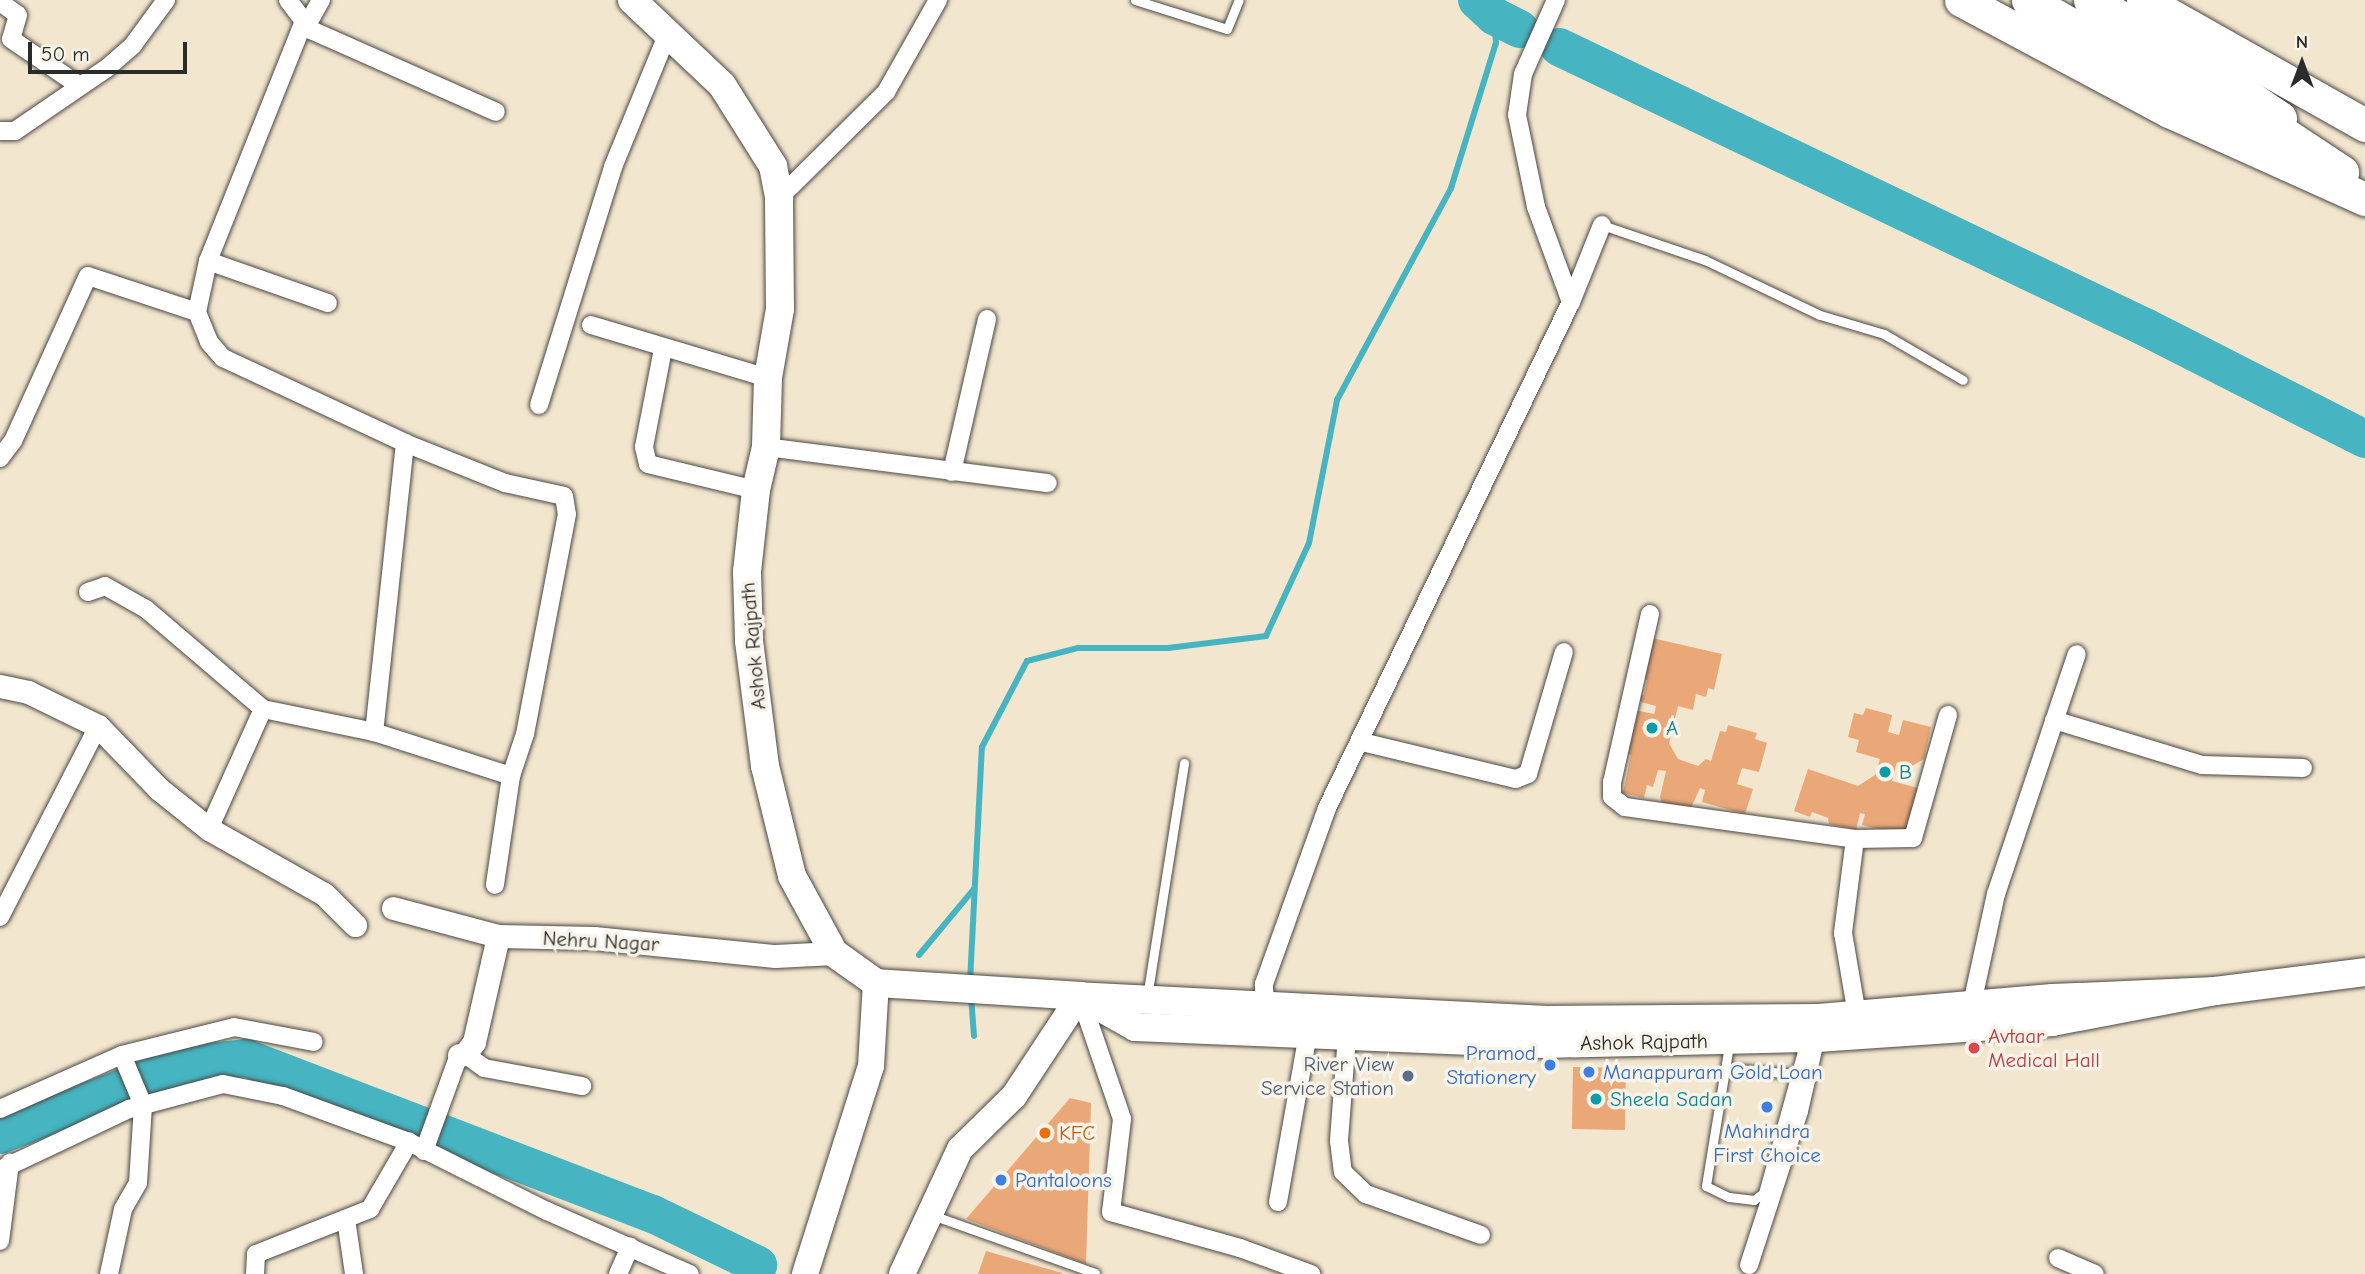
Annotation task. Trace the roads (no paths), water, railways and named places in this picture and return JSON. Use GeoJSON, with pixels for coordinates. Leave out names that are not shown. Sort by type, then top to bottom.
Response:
{"type":"FeatureCollection","features":[{"type":"Feature","properties":{"kind":"highway"},"geometry":{"type":"LineString","coordinates":[[1961,0],[2169,111],[2365,199]]}},
{"type":"Feature","properties":{"kind":"highway"},"geometry":{"type":"LineString","coordinates":[[1995,0],[2365,199]]}},
{"type":"Feature","properties":{"kind":"highway"},"geometry":{"type":"LineString","coordinates":[[2028,0],[2145,62],[2365,192]]}},
{"type":"Feature","properties":{"kind":"highway"},"geometry":{"type":"LineString","coordinates":[[2059,0],[2194,74],[2365,186]]}},
{"type":"Feature","properties":{"kind":"highway"},"geometry":{"type":"LineString","coordinates":[[2090,0],[2184,53],[2365,179]]}},
{"type":"Feature","properties":{"kind":"highway"},"geometry":{"type":"LineString","coordinates":[[2143,0],[2365,125]]}},
{"type":"Feature","properties":{"kind":"highway"},"geometry":{"type":"LineString","coordinates":[[2275,74],[2365,103]]}},
{"type":"Feature","properties":{"kind":"highway"},"geometry":{"type":"LineString","coordinates":[[2275,74],[2365,109]]}},
{"type":"Feature","properties":{"kind":"highway"},"geometry":{"type":"LineString","coordinates":[[2275,74],[2365,118]]}},
{"type":"Feature","properties":{"kind":"highway"},"geometry":{"type":"LineString","coordinates":[[2275,74],[2365,138]]}},
{"type":"Feature","properties":{"kind":"main road","name":"Ashok Rajpath"},"geometry":{"type":"LineString","coordinates":[[632,0],[722,85],[754,132],[772,166],[779,198],[780,309],[768,378],[766,447],[756,490],[747,572],[749,641],[765,766],[792,876],[834,953],[876,983],[937,990],[985,989],[1265,1006],[1814,1031],[1857,1015],[2052,1022],[2215,991],[2365,972]]}},
{"type":"Feature","properties":{"kind":"main road"},"geometry":{"type":"LineString","coordinates":[[804,1274],[871,1066],[876,983]]}},
{"type":"Feature","properties":{"kind":"main road","name":"Ashok Rajpath"},"geometry":{"type":"LineString","coordinates":[[1080,996],[1135,1027],[1544,1044],[1730,1040],[1970,1017]]}},
{"type":"Feature","properties":{"kind":"main road"},"geometry":{"type":"LineString","coordinates":[[902,1274],[960,1149],[1014,1096],[1080,996]]}},
{"type":"Feature","properties":{"kind":"street"},"geometry":{"type":"LineString","coordinates":[[0,131],[15,131],[128,50],[166,0]]}},
{"type":"Feature","properties":{"kind":"street"},"geometry":{"type":"LineString","coordinates":[[288,0],[304,25],[496,112]]}},
{"type":"Feature","properties":{"kind":"street"},"geometry":{"type":"LineString","coordinates":[[321,0],[304,25],[208,261],[197,312],[209,342],[223,358],[405,443],[505,483],[552,490],[567,502],[525,734],[511,776],[495,885]]}},
{"type":"Feature","properties":{"kind":"street"},"geometry":{"type":"LineString","coordinates":[[779,198],[886,92],[938,0]]}},
{"type":"Feature","properties":{"kind":"street"},"geometry":{"type":"LineString","coordinates":[[1556,0],[1523,74],[1517,115],[1536,207],[1571,302]]}},
{"type":"Feature","properties":{"kind":"street"},"geometry":{"type":"LineString","coordinates":[[0,2],[18,15],[11,38],[80,86]]}},
{"type":"Feature","properties":{"kind":"street"},"geometry":{"type":"LineString","coordinates":[[539,405],[613,167],[668,33]]}},
{"type":"Feature","properties":{"kind":"street"},"geometry":{"type":"LineString","coordinates":[[1265,1006],[1264,984],[1327,808],[1362,742],[1571,302],[1602,225]]}},
{"type":"Feature","properties":{"kind":"street"},"geometry":{"type":"LineString","coordinates":[[208,261],[328,303]]}},
{"type":"Feature","properties":{"kind":"street"},"geometry":{"type":"LineString","coordinates":[[0,457],[13,441],[88,276],[197,312]]}},
{"type":"Feature","properties":{"kind":"street"},"geometry":{"type":"LineString","coordinates":[[953,472],[988,319]]}},
{"type":"Feature","properties":{"kind":"street"},"geometry":{"type":"LineString","coordinates":[[591,325],[663,349],[768,378]]}},
{"type":"Feature","properties":{"kind":"street"},"geometry":{"type":"LineString","coordinates":[[663,349],[644,447],[648,464],[756,490]]}},
{"type":"Feature","properties":{"kind":"street"},"geometry":{"type":"LineString","coordinates":[[374,732],[405,443]]}},
{"type":"Feature","properties":{"kind":"street"},"geometry":{"type":"LineString","coordinates":[[766,447],[1048,483]]}},
{"type":"Feature","properties":{"kind":"street"},"geometry":{"type":"LineString","coordinates":[[88,592],[105,586],[146,609],[263,709],[374,732],[511,776]]}},
{"type":"Feature","properties":{"kind":"street"},"geometry":{"type":"LineString","coordinates":[[1650,614],[1612,797],[1625,807],[1855,839],[1913,838],[1948,715]]}},
{"type":"Feature","properties":{"kind":"street"},"geometry":{"type":"LineString","coordinates":[[1362,742],[1516,779],[1528,774],[1564,652]]}},
{"type":"Feature","properties":{"kind":"street"},"geometry":{"type":"LineString","coordinates":[[1970,1017],[1996,894],[2077,654]]}},
{"type":"Feature","properties":{"kind":"street"},"geometry":{"type":"LineString","coordinates":[[0,686],[28,692],[98,726],[159,789],[209,829],[324,894],[355,925]]}},
{"type":"Feature","properties":{"kind":"street"},"geometry":{"type":"LineString","coordinates":[[209,829],[263,709]]}},
{"type":"Feature","properties":{"kind":"street"},"geometry":{"type":"LineString","coordinates":[[2054,720],[2202,765],[2304,768]]}},
{"type":"Feature","properties":{"kind":"street"},"geometry":{"type":"LineString","coordinates":[[0,917],[98,726]]}},
{"type":"Feature","properties":{"kind":"street"},"geometry":{"type":"LineString","coordinates":[[1855,839],[1843,933],[1857,1015]]}},
{"type":"Feature","properties":{"kind":"street","name":"Nehru Nagar"},"geometry":{"type":"LineString","coordinates":[[393,908],[498,936],[594,937],[775,956],[834,953]]}},
{"type":"Feature","properties":{"kind":"street"},"geometry":{"type":"LineString","coordinates":[[255,1274],[256,1254],[370,1209],[416,1147],[432,1132],[439,1108],[462,1055],[474,1042],[498,936]]}},
{"type":"Feature","properties":{"kind":"street"},"geometry":{"type":"LineString","coordinates":[[1080,996],[1122,1119],[1111,1212],[1240,1248],[1311,1274]]}},
{"type":"Feature","properties":{"kind":"street"},"geometry":{"type":"LineString","coordinates":[[0,1109],[124,1059],[234,1027],[314,1042]]}},
{"type":"Feature","properties":{"kind":"street"},"geometry":{"type":"LineString","coordinates":[[1749,1265],[1814,1031]]}},
{"type":"Feature","properties":{"kind":"street"},"geometry":{"type":"LineString","coordinates":[[1278,1202],[1308,1034]]}},
{"type":"Feature","properties":{"kind":"street"},"geometry":{"type":"LineString","coordinates":[[1347,1036],[1339,1141],[1343,1172],[1366,1194],[1481,1235]]}},
{"type":"Feature","properties":{"kind":"street"},"geometry":{"type":"LineString","coordinates":[[462,1055],[484,1068],[582,1086]]}},
{"type":"Feature","properties":{"kind":"street"},"geometry":{"type":"LineString","coordinates":[[109,1274],[123,1209],[138,1184],[140,1096],[124,1059]]}},
{"type":"Feature","properties":{"kind":"street"},"geometry":{"type":"LineString","coordinates":[[0,1241],[4,1165],[140,1096],[223,1084],[283,1096],[416,1147],[690,1274]]}},
{"type":"Feature","properties":{"kind":"street"},"geometry":{"type":"LineString","coordinates":[[346,1219],[354,1274]]}},
{"type":"Feature","properties":{"kind":"street"},"geometry":{"type":"LineString","coordinates":[[618,1274],[630,1247]]}},
{"type":"Feature","properties":{"kind":"street"},"geometry":{"type":"LineString","coordinates":[[2058,1258],[2095,1274]]}},
{"type":"Feature","properties":{"kind":"lane"},"geometry":{"type":"LineString","coordinates":[[1135,0],[1227,29],[1238,0]]}},
{"type":"Feature","properties":{"kind":"lane"},"geometry":{"type":"LineString","coordinates":[[1602,225],[1705,260],[1820,315],[1884,334],[1963,380]]}},
{"type":"Feature","properties":{"kind":"lane"},"geometry":{"type":"LineString","coordinates":[[1147,1000],[1184,763]]}},
{"type":"Feature","properties":{"kind":"lane"},"geometry":{"type":"LineString","coordinates":[[1730,1040],[1704,1177],[1706,1186],[1714,1192],[1744,1200],[1763,1193],[1796,1074],[1814,1031]]}},
{"type":"Feature","properties":{"kind":"lane"},"geometry":{"type":"LineString","coordinates":[[1725,1068],[1796,1074]]}},
{"type":"Feature","properties":{"kind":"lane"},"geometry":{"type":"LineString","coordinates":[[930,1214],[1095,1273]]}},
{"type":"Feature","properties":{"kind":"waterway"},"geometry":{"type":"LineString","coordinates":[[1477,0],[1494,16],[1520,29]]}},
{"type":"Feature","properties":{"kind":"waterway"},"geometry":{"type":"LineString","coordinates":[[970,982],[982,747],[1027,661],[1078,648],[1168,648],[1266,636],[1309,543],[1337,400],[1451,188],[1496,43],[1494,16]]}},
{"type":"Feature","properties":{"kind":"waterway"},"geometry":{"type":"LineString","coordinates":[[1559,47],[2145,327],[2365,439]]}},
{"type":"Feature","properties":{"kind":"waterway"},"geometry":{"type":"LineString","coordinates":[[919,955],[974,889]]}},
{"type":"Feature","properties":{"kind":"waterway"},"geometry":{"type":"LineString","coordinates":[[971,996],[974,1036]]}},
{"type":"Feature","properties":{"kind":"waterway"},"geometry":{"type":"LineString","coordinates":[[0,1135],[181,1065],[246,1058],[653,1214],[758,1265]]}},
{"type":"Feature","properties":{"kind":"place","name":"A"},"geometry":{"type":"Point","coordinates":[1652,728]}},
{"type":"Feature","properties":{"kind":"place","name":"B"},"geometry":{"type":"Point","coordinates":[1885,772]}},
{"type":"Feature","properties":{"kind":"place","name":"Avtaar Medical Hall"},"geometry":{"type":"Point","coordinates":[1974,1048]}},
{"type":"Feature","properties":{"kind":"place","name":"Pramod Stationery"},"geometry":{"type":"Point","coordinates":[1550,1065]}},
{"type":"Feature","properties":{"kind":"place","name":"Manappuram Gold Loan"},"geometry":{"type":"Point","coordinates":[1589,1072]}},
{"type":"Feature","properties":{"kind":"place","name":"River View Service Station"},"geometry":{"type":"Point","coordinates":[1408,1076]}},
{"type":"Feature","properties":{"kind":"place","name":"Sheela Sadan"},"geometry":{"type":"Point","coordinates":[1596,1099]}},
{"type":"Feature","properties":{"kind":"place","name":"Mahindra First Choice"},"geometry":{"type":"Point","coordinates":[1767,1107]}},
{"type":"Feature","properties":{"kind":"place","name":"KFC"},"geometry":{"type":"Point","coordinates":[1045,1133]}},
{"type":"Feature","properties":{"kind":"place","name":"Pantaloons"},"geometry":{"type":"Point","coordinates":[1001,1180]}}]}
